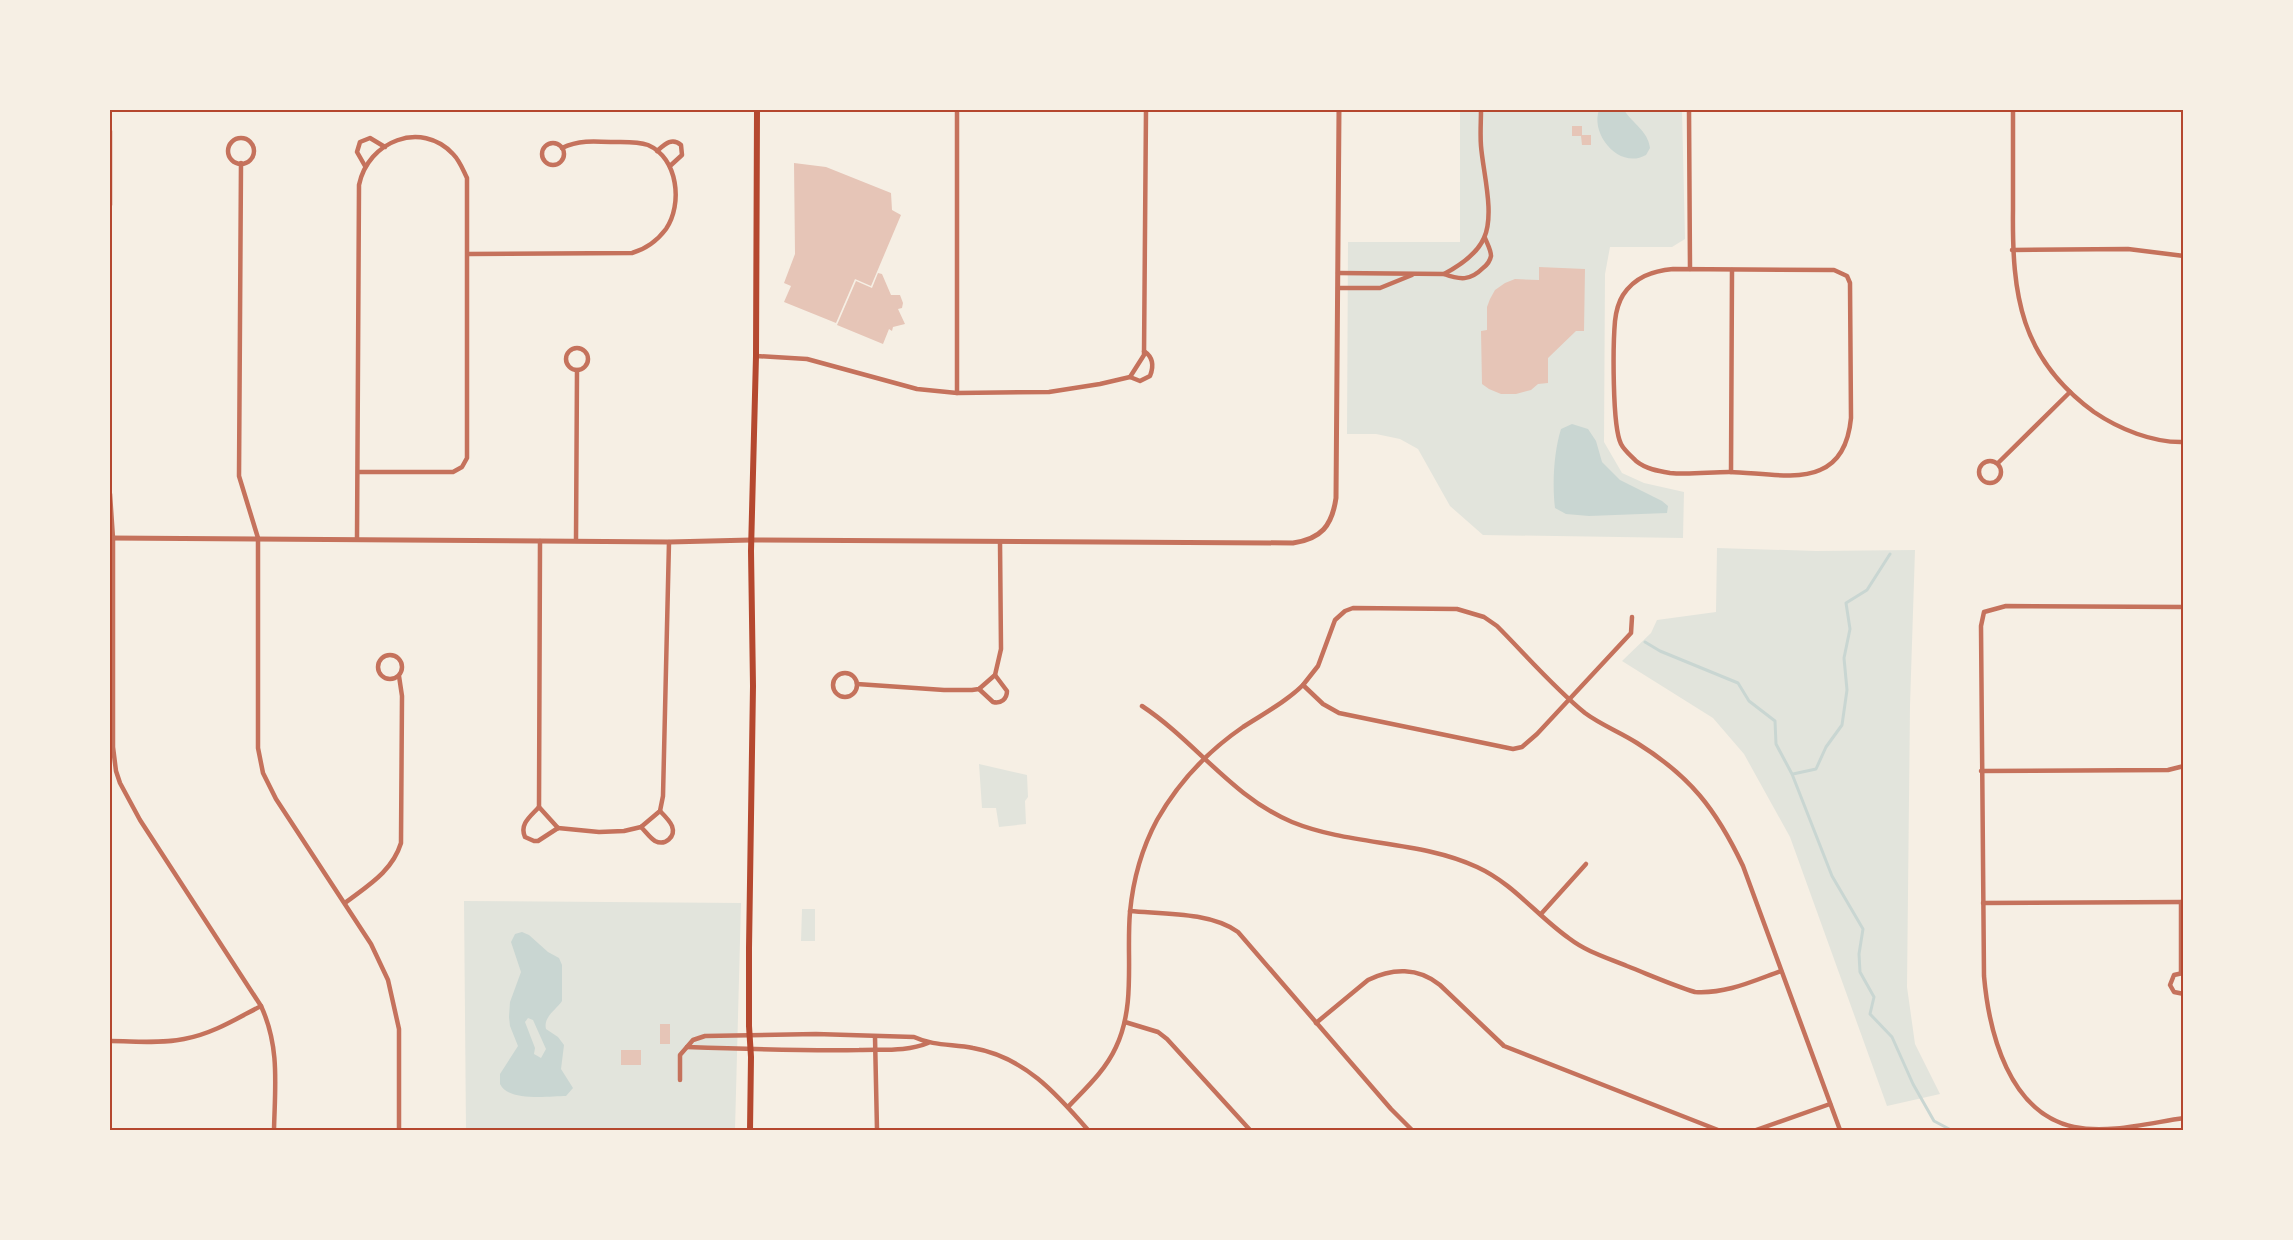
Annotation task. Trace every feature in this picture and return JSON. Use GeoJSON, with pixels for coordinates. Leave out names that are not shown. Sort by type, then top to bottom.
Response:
{"type":"FeatureCollection","features":[{"type":"Feature","properties":{"kind":"main road"},"geometry":{"type":"LineString","coordinates":[[750,1131],[749,948],[753,686],[751,540],[756,356],[757,110]]}},
{"type":"Feature","properties":{"kind":"street"},"geometry":{"type":"LineString","coordinates":[[957,110],[957,393]]}},
{"type":"Feature","properties":{"kind":"street"},"geometry":{"type":"LineString","coordinates":[[1130,377],[1142,360],[1144,351],[1146,110]]}},
{"type":"Feature","properties":{"kind":"street"},"geometry":{"type":"LineString","coordinates":[[112,538],[669,542],[751,540],[1293,543],[1307,541],[1317,536],[1325,528],[1331,517],[1336,498],[1339,110]]}},
{"type":"Feature","properties":{"kind":"street"},"geometry":{"type":"LineString","coordinates":[[1444,274],[1455,269],[1473,253],[1485,237],[1487,178],[1481,146],[1481,110]]}},
{"type":"Feature","properties":{"kind":"street"},"geometry":{"type":"LineString","coordinates":[[1689,110],[1690,269]]}},
{"type":"Feature","properties":{"kind":"street"},"geometry":{"type":"LineString","coordinates":[[2013,110],[2012,250],[2015,285],[2027,329],[2040,356],[2070,392],[2087,407],[2114,424],[2148,437],[2184,442]]}},
{"type":"Feature","properties":{"kind":"street"},"geometry":{"type":"LineString","coordinates":[[110,131],[110,205]]}},
{"type":"Feature","properties":{"kind":"street"},"geometry":{"type":"LineString","coordinates":[[243,138],[251,142],[254,154],[249,161],[241,164],[233,161],[228,150],[235,139],[243,138]]}},
{"type":"Feature","properties":{"kind":"street"},"geometry":{"type":"LineString","coordinates":[[365,166],[357,152],[360,142],[370,138],[385,147]]}},
{"type":"Feature","properties":{"kind":"street"},"geometry":{"type":"LineString","coordinates":[[357,539],[360,185],[362,171],[372,156],[397,140],[426,139],[439,144],[457,158],[467,178],[467,458],[462,467],[453,472],[358,472]]}},
{"type":"Feature","properties":{"kind":"street"},"geometry":{"type":"LineString","coordinates":[[657,151],[669,141],[676,141],[681,145],[682,155],[670,166]]}},
{"type":"Feature","properties":{"kind":"street"},"geometry":{"type":"LineString","coordinates":[[468,255],[621,254],[641,250],[663,233],[670,219],[674,175],[670,166],[657,151],[635,142],[574,142],[562,148]]}},
{"type":"Feature","properties":{"kind":"street"},"geometry":{"type":"LineString","coordinates":[[553,143],[562,148],[563,159],[558,164],[550,165],[544,162],[542,151],[546,145],[553,143]]}},
{"type":"Feature","properties":{"kind":"street"},"geometry":{"type":"LineString","coordinates":[[241,164],[239,476],[258,538],[258,748],[264,773],[276,799],[345,903],[380,960],[388,980],[397,1010],[399,1029],[399,1131]]}},
{"type":"Feature","properties":{"kind":"street"},"geometry":{"type":"LineString","coordinates":[[1338,273],[1444,274],[1457,279],[1470,279],[1489,262],[1491,254],[1485,237]]}},
{"type":"Feature","properties":{"kind":"street"},"geometry":{"type":"LineString","coordinates":[[2012,250],[2128,249],[2184,256]]}},
{"type":"Feature","properties":{"kind":"street"},"geometry":{"type":"LineString","coordinates":[[1690,269],[1732,270],[1834,270],[1847,276],[1850,283],[1851,418],[1845,446],[1838,456],[1820,470],[1802,475],[1731,472],[1672,473],[1642,466],[1621,445],[1617,434],[1615,411],[1615,321],[1618,304],[1632,284],[1651,272],[1690,269]]}},
{"type":"Feature","properties":{"kind":"street"},"geometry":{"type":"LineString","coordinates":[[1731,472],[1732,270]]}},
{"type":"Feature","properties":{"kind":"street"},"geometry":{"type":"LineString","coordinates":[[1338,288],[1380,288],[1414,274]]}},
{"type":"Feature","properties":{"kind":"street"},"geometry":{"type":"LineString","coordinates":[[577,349],[584,351],[588,360],[586,366],[576,370],[568,364],[567,357],[571,351],[577,349]]}},
{"type":"Feature","properties":{"kind":"street"},"geometry":{"type":"LineString","coordinates":[[756,356],[807,359],[917,388],[957,393],[1049,392],[1130,377],[1140,381],[1150,376],[1152,363],[1144,351]]}},
{"type":"Feature","properties":{"kind":"street"},"geometry":{"type":"LineString","coordinates":[[576,370],[576,540]]}},
{"type":"Feature","properties":{"kind":"street"},"geometry":{"type":"LineString","coordinates":[[1998,463],[2070,392]]}},
{"type":"Feature","properties":{"kind":"street"},"geometry":{"type":"LineString","coordinates":[[1984,462],[1998,463],[2001,470],[1998,480],[1991,483],[1981,479],[1979,468],[1984,462]]}},
{"type":"Feature","properties":{"kind":"street"},"geometry":{"type":"LineString","coordinates":[[110,494],[111,671],[116,771],[124,793],[261,1006],[274,1041],[274,1131]]}},
{"type":"Feature","properties":{"kind":"street"},"geometry":{"type":"LineString","coordinates":[[540,541],[539,807],[522,830],[525,837],[534,841],[538,841],[558,828],[599,832],[641,828],[660,811],[663,796],[669,542]]}},
{"type":"Feature","properties":{"kind":"street"},"geometry":{"type":"LineString","coordinates":[[857,684],[944,690],[979,689],[995,675],[1000,649],[1000,542]]}},
{"type":"Feature","properties":{"kind":"street"},"geometry":{"type":"LineString","coordinates":[[2184,607],[2006,606],[1984,612],[1981,626],[1985,989],[1992,1030],[2013,1080],[2032,1104],[2059,1122],[2073,1127],[2088,1128],[2117,1127],[2184,1118]]}},
{"type":"Feature","properties":{"kind":"street"},"geometry":{"type":"LineString","coordinates":[[1068,1107],[1102,1070],[1117,1046],[1125,1022],[1128,996],[1130,911],[1141,860],[1157,821],[1180,787],[1204,759],[1241,729],[1303,685],[1321,660],[1335,620],[1346,611],[1362,607],[1445,607],[1472,612],[1497,626],[1569,698],[1598,722],[1658,756],[1683,777],[1712,809],[1729,836],[1743,866],[1840,1131]]}},
{"type":"Feature","properties":{"kind":"street"},"geometry":{"type":"LineString","coordinates":[[1303,685],[1323,704],[1339,712],[1512,749],[1522,747],[1631,633],[1632,617]]}},
{"type":"Feature","properties":{"kind":"street"},"geometry":{"type":"LineString","coordinates":[[345,903],[386,872],[394,861],[401,843],[402,696],[399,676],[403,670],[400,659],[394,655],[383,657],[378,668],[381,675],[392,679],[399,676]]}},
{"type":"Feature","properties":{"kind":"street"},"geometry":{"type":"LineString","coordinates":[[843,673],[851,674],[857,684],[856,691],[846,697],[838,695],[833,685],[836,677],[843,673]]}},
{"type":"Feature","properties":{"kind":"street"},"geometry":{"type":"LineString","coordinates":[[979,689],[993,702],[1002,701],[1006,697],[1006,691],[995,675]]}},
{"type":"Feature","properties":{"kind":"street"},"geometry":{"type":"LineString","coordinates":[[1142,705],[1177,730],[1204,759],[1253,802],[1285,819],[1327,833],[1461,861],[1491,874],[1506,884],[1567,938],[1588,950],[1695,992],[1708,993],[1732,989],[1781,971]]}},
{"type":"Feature","properties":{"kind":"street"},"geometry":{"type":"LineString","coordinates":[[1981,771],[2168,770],[2184,766]]}},
{"type":"Feature","properties":{"kind":"street"},"geometry":{"type":"LineString","coordinates":[[539,807],[558,828]]}},
{"type":"Feature","properties":{"kind":"street"},"geometry":{"type":"LineString","coordinates":[[641,828],[657,842],[662,843],[669,840],[672,826],[660,811]]}},
{"type":"Feature","properties":{"kind":"street"},"geometry":{"type":"LineString","coordinates":[[1541,914],[1586,864]]}},
{"type":"Feature","properties":{"kind":"street"},"geometry":{"type":"LineString","coordinates":[[1983,903],[2182,902],[2182,973],[2174,975],[2170,985],[2174,992],[2184,994]]}},
{"type":"Feature","properties":{"kind":"street"},"geometry":{"type":"LineString","coordinates":[[1130,911],[1206,918],[1230,926],[1238,932],[1390,1109],[1412,1131]]}},
{"type":"Feature","properties":{"kind":"street"},"geometry":{"type":"LineString","coordinates":[[1317,1023],[1368,980],[1398,971],[1416,973],[1433,979],[1504,1046],[1718,1131]]}},
{"type":"Feature","properties":{"kind":"street"},"geometry":{"type":"LineString","coordinates":[[110,1041],[153,1042],[186,1039],[219,1029],[261,1006]]}},
{"type":"Feature","properties":{"kind":"street"},"geometry":{"type":"LineString","coordinates":[[1125,1022],[1158,1032],[1167,1039],[1250,1131]]}},
{"type":"Feature","properties":{"kind":"street"},"geometry":{"type":"LineString","coordinates":[[680,1080],[680,1055],[693,1040],[705,1036],[816,1034],[914,1037],[928,1043],[975,1048],[1007,1059],[1032,1072],[1068,1107],[1088,1131]]}},
{"type":"Feature","properties":{"kind":"street"},"geometry":{"type":"LineString","coordinates":[[875,1037],[877,1131]]}},
{"type":"Feature","properties":{"kind":"street"},"geometry":{"type":"LineString","coordinates":[[687,1047],[750,1050],[875,1050],[916,1048],[928,1043]]}},
{"type":"Feature","properties":{"kind":"street"},"geometry":{"type":"LineString","coordinates":[[1756,1131],[1830,1104]]}},
{"type":"Feature","properties":{"kind":"shaded area"},"geometry":{"type":"Polygon","coordinates":[[[1460,110],[1682,110],[1685,239],[1672,247],[1610,247],[1605,274],[1604,442],[1622,473],[1644,483],[1684,492],[1683,538],[1483,535],[1450,506],[1418,449],[1400,439],[1376,434],[1347,434],[1348,242],[1460,242],[1460,110]]]}},
{"type":"Feature","properties":{"kind":"shaded area"},"geometry":{"type":"Polygon","coordinates":[[[1599,110],[1624,110],[1649,142],[1650,148],[1646,155],[1626,158],[1609,148],[1599,130],[1597,120],[1599,110]]]}},
{"type":"Feature","properties":{"kind":"shaded area"},"geometry":{"type":"Polygon","coordinates":[[[1572,424],[1588,429],[1596,441],[1602,462],[1620,480],[1662,501],[1668,506],[1667,513],[1589,516],[1566,514],[1555,508],[1554,468],[1557,447],[1561,429],[1572,424]]]}},
{"type":"Feature","properties":{"kind":"shaded area"},"geometry":{"type":"Polygon","coordinates":[[[1717,548],[1816,551],[1915,550],[1910,705],[1907,987],[1915,1044],[1940,1094],[1887,1106],[1790,837],[1744,754],[1713,718],[1622,661],[1651,633],[1657,620],[1716,612],[1717,548]]]}},
{"type":"Feature","properties":{"kind":"shaded area"},"geometry":{"type":"Polygon","coordinates":[[[979,764],[1027,775],[1026,824],[999,827],[996,808],[982,808],[979,764]]]}},
{"type":"Feature","properties":{"kind":"shaded area"},"geometry":{"type":"Polygon","coordinates":[[[464,901],[741,903],[735,1130],[466,1130],[464,901]]]}},
{"type":"Feature","properties":{"kind":"shaded area"},"geometry":{"type":"Polygon","coordinates":[[[802,909],[815,909],[815,941],[801,941],[802,909]]]}},
{"type":"Feature","properties":{"kind":"shaded area"},"geometry":{"type":"Polygon","coordinates":[[[522,932],[529,935],[548,952],[559,958],[562,965],[562,1001],[548,1017],[546,1029],[558,1037],[564,1045],[561,1069],[573,1088],[566,1096],[520,1096],[504,1090],[500,1084],[500,1074],[518,1046],[509,1017],[510,1002],[521,972],[511,942],[515,934],[522,932]],[[528,1018],[525,1022],[535,1048],[534,1054],[541,1058],[546,1049],[533,1020],[528,1018]]]}},
{"type":"Feature","properties":{"kind":"building"},"geometry":{"type":"Polygon","coordinates":[[[1572,126],[1582,126],[1582,135],[1591,135],[1591,145],[1582,145],[1581,136],[1572,136],[1572,126]]]}},
{"type":"Feature","properties":{"kind":"building"},"geometry":{"type":"Polygon","coordinates":[[[794,163],[826,167],[891,193],[892,210],[901,215],[871,286],[855,279],[836,323],[784,302],[791,286],[784,283],[795,254],[794,163]]]}},
{"type":"Feature","properties":{"kind":"building"},"geometry":{"type":"Polygon","coordinates":[[[1539,267],[1585,269],[1584,331],[1576,331],[1548,358],[1548,383],[1538,384],[1531,390],[1516,394],[1501,394],[1482,384],[1481,331],[1487,330],[1487,307],[1495,290],[1505,283],[1515,279],[1539,280],[1539,267]]]}},
{"type":"Feature","properties":{"kind":"building"},"geometry":{"type":"Polygon","coordinates":[[[878,273],[882,274],[891,295],[900,295],[903,303],[902,308],[898,309],[905,324],[893,327],[892,331],[889,329],[883,344],[837,325],[856,281],[872,288],[878,273]]]}},
{"type":"Feature","properties":{"kind":"building"},"geometry":{"type":"Polygon","coordinates":[[[660,1024],[670,1024],[670,1044],[660,1044],[660,1024]]]}},
{"type":"Feature","properties":{"kind":"building"},"geometry":{"type":"Polygon","coordinates":[[[621,1050],[641,1050],[641,1065],[621,1065],[621,1050]]]}},
{"type":"Feature","properties":{"kind":"waterway"},"geometry":{"type":"LineString","coordinates":[[1793,774],[1816,769],[1826,747],[1842,725],[1847,690],[1844,658],[1850,629],[1846,603],[1867,590],[1890,554]]}},
{"type":"Feature","properties":{"kind":"waterway"},"geometry":{"type":"LineString","coordinates":[[1645,642],[1660,651],[1738,683],[1749,701],[1775,721],[1776,744],[1792,774],[1832,876],[1863,929],[1859,954],[1860,972],[1874,997],[1870,1014],[1892,1037],[1913,1084],[1934,1121],[1951,1130]]}}]}
